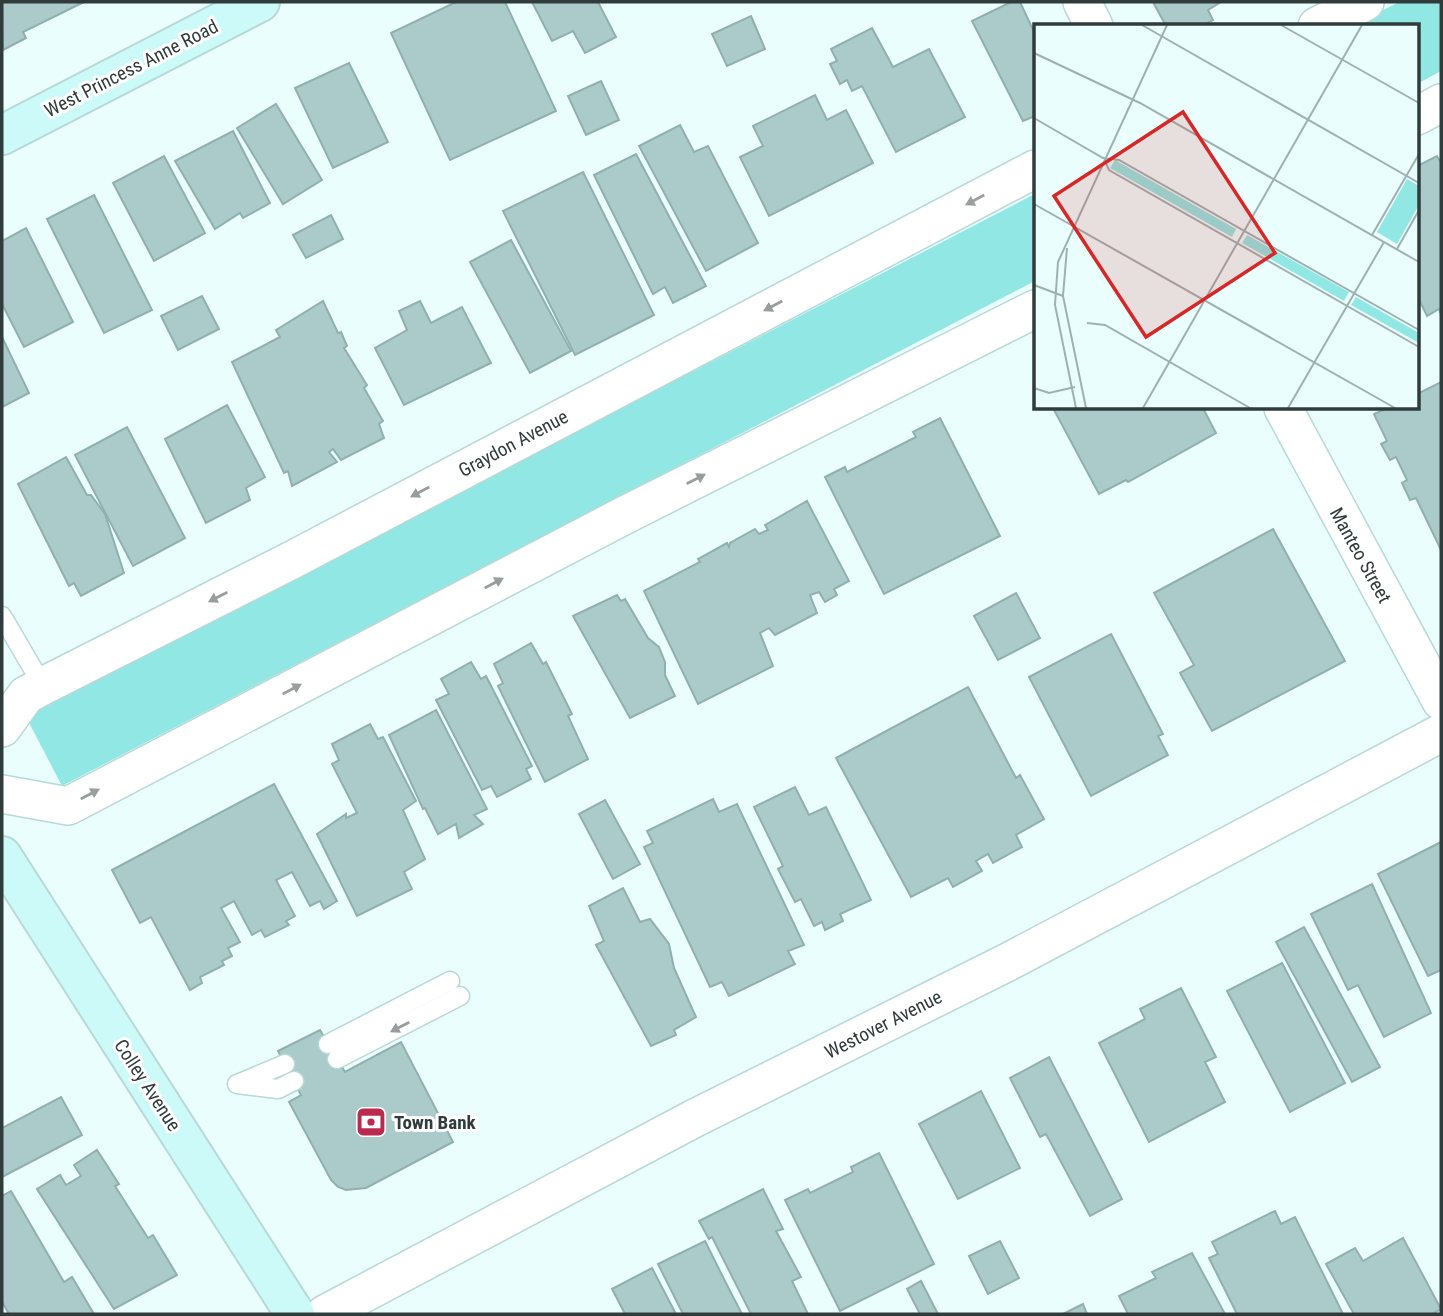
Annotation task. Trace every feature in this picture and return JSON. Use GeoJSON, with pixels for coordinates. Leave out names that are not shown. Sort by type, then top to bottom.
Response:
{"type":"FeatureCollection","features":[{"type":"Feature","properties":{"kind":"main road","name":"West Princess Anne Road"},"geometry":{"type":"LineString","coordinates":[[5,124],[260,2]]}},
{"type":"Feature","properties":{"kind":"main road","name":"Colley Avenue"},"geometry":{"type":"LineString","coordinates":[[2,856],[295,1314]]}},
{"type":"Feature","properties":{"kind":"street"},"geometry":{"type":"LineString","coordinates":[[1082,2],[1093,24]]}},
{"type":"Feature","properties":{"kind":"street"},"geometry":{"type":"LineString","coordinates":[[1321,24],[1365,2]]}},
{"type":"Feature","properties":{"kind":"street"},"geometry":{"type":"LineString","coordinates":[[1418,116],[1441,103]]}},
{"type":"Feature","properties":{"kind":"street","name":"Graydon Avenue"},"geometry":{"type":"LineString","coordinates":[[2,728],[26,695],[294,559],[1034,170]]}},
{"type":"Feature","properties":{"kind":"street"},"geometry":{"type":"LineString","coordinates":[[2,794],[68,806],[625,515],[1034,310]]}},
{"type":"Feature","properties":{"kind":"street","name":"Manteo Street"},"geometry":{"type":"LineString","coordinates":[[1284,410],[1441,701]]}},
{"type":"Feature","properties":{"kind":"street","name":"Westover Avenue"},"geometry":{"type":"LineString","coordinates":[[325,1314],[695,1118],[1008,962],[1441,733]]}},
{"type":"Feature","properties":{"kind":"lane"},"geometry":{"type":"LineString","coordinates":[[2,616],[43,686]]}},
{"type":"Feature","properties":{"kind":"lane"},"geometry":{"type":"LineString","coordinates":[[450,981],[333,1051],[460,996]]}},
{"type":"Feature","properties":{"kind":"lane"},"geometry":{"type":"LineString","coordinates":[[285,1064],[236,1084],[278,1089],[294,1081]]}},
{"type":"Feature","properties":{"kind":"shaded area"},"geometry":{"type":"Polygon","coordinates":[[[1399,2],[1441,2],[1441,71],[1418,83],[1418,24],[1356,24],[1399,2]]]}},
{"type":"Feature","properties":{"kind":"shaded area"},"geometry":{"type":"Polygon","coordinates":[[[1034,195],[1034,282],[62,786],[26,717],[1034,195]]]}},
{"type":"Feature","properties":{"kind":"building"},"geometry":{"type":"Polygon","coordinates":[[[2,2],[84,2],[23,32],[26,38],[3,50],[2,2]]]}},
{"type":"Feature","properties":{"kind":"building"},"geometry":{"type":"Polygon","coordinates":[[[456,2],[505,2],[556,111],[450,160],[391,33],[456,2]]]}},
{"type":"Feature","properties":{"kind":"building"},"geometry":{"type":"Polygon","coordinates":[[[532,2],[598,2],[616,37],[585,53],[573,31],[552,41],[532,2]]]}},
{"type":"Feature","properties":{"kind":"building"},"geometry":{"type":"Polygon","coordinates":[[[1011,2],[1020,2],[1034,32],[1034,116],[1023,121],[972,21],[1011,2]]]}},
{"type":"Feature","properties":{"kind":"building"},"geometry":{"type":"Polygon","coordinates":[[[1153,2],[1221,2],[1208,10],[1213,20],[1206,24],[1165,24],[1153,2]]]}},
{"type":"Feature","properties":{"kind":"building"},"geometry":{"type":"Polygon","coordinates":[[[751,16],[765,49],[727,66],[712,34],[751,16]]]}},
{"type":"Feature","properties":{"kind":"building"},"geometry":{"type":"Polygon","coordinates":[[[872,28],[893,67],[929,49],[965,117],[896,152],[862,86],[852,91],[847,80],[840,84],[830,64],[837,61],[831,49],[872,28]]]}},
{"type":"Feature","properties":{"kind":"building"},"geometry":{"type":"Polygon","coordinates":[[[349,63],[388,142],[333,168],[295,88],[349,63]]]}},
{"type":"Feature","properties":{"kind":"building"},"geometry":{"type":"Polygon","coordinates":[[[601,81],[619,120],[586,135],[568,96],[601,81]]]}},
{"type":"Feature","properties":{"kind":"building"},"geometry":{"type":"Polygon","coordinates":[[[815,95],[827,120],[846,110],[873,163],[769,216],[740,157],[763,146],[753,126],[815,95]]]}},
{"type":"Feature","properties":{"kind":"building"},"geometry":{"type":"Polygon","coordinates":[[[276,104],[322,180],[283,204],[237,128],[276,104]]]}},
{"type":"Feature","properties":{"kind":"building"},"geometry":{"type":"Polygon","coordinates":[[[680,125],[694,152],[708,146],[758,243],[706,271],[639,146],[680,125]]]}},
{"type":"Feature","properties":{"kind":"building"},"geometry":{"type":"Polygon","coordinates":[[[233,131],[270,203],[243,218],[240,213],[215,229],[175,161],[233,131]]]}},
{"type":"Feature","properties":{"kind":"building"},"geometry":{"type":"Polygon","coordinates":[[[636,154],[706,286],[673,303],[665,287],[653,294],[594,175],[636,154]]]}},
{"type":"Feature","properties":{"kind":"building"},"geometry":{"type":"Polygon","coordinates":[[[164,156],[205,233],[154,261],[113,183],[164,156]]]}},
{"type":"Feature","properties":{"kind":"building"},"geometry":{"type":"Polygon","coordinates":[[[1437,156],[1441,163],[1441,315],[1439,309],[1427,316],[1418,297],[1418,166],[1437,156]]]}},
{"type":"Feature","properties":{"kind":"building"},"geometry":{"type":"Polygon","coordinates":[[[583,172],[654,315],[575,355],[503,211],[583,172]]]}},
{"type":"Feature","properties":{"kind":"building"},"geometry":{"type":"Polygon","coordinates":[[[94,195],[152,310],[104,333],[47,219],[94,195]]]}},
{"type":"Feature","properties":{"kind":"building"},"geometry":{"type":"Polygon","coordinates":[[[331,215],[343,239],[306,258],[293,235],[331,215]]]}},
{"type":"Feature","properties":{"kind":"building"},"geometry":{"type":"Polygon","coordinates":[[[26,228],[73,322],[24,347],[2,304],[2,241],[26,228]]]}},
{"type":"Feature","properties":{"kind":"building"},"geometry":{"type":"Polygon","coordinates":[[[511,240],[571,351],[530,373],[470,262],[511,240]]]}},
{"type":"Feature","properties":{"kind":"building"},"geometry":{"type":"Polygon","coordinates":[[[202,296],[219,329],[178,350],[161,316],[202,296]]]}},
{"type":"Feature","properties":{"kind":"building"},"geometry":{"type":"Polygon","coordinates":[[[323,301],[338,333],[341,332],[347,346],[344,348],[367,385],[364,388],[383,421],[379,424],[384,438],[341,460],[333,449],[329,452],[337,462],[292,486],[288,471],[284,473],[232,362],[280,337],[276,330],[323,301]]]}},
{"type":"Feature","properties":{"kind":"building"},"geometry":{"type":"Polygon","coordinates":[[[420,301],[431,323],[462,307],[491,363],[404,405],[375,348],[407,330],[399,311],[420,301]]]}},
{"type":"Feature","properties":{"kind":"building"},"geometry":{"type":"Polygon","coordinates":[[[2,337],[29,393],[2,407],[2,337]]]}},
{"type":"Feature","properties":{"kind":"building"},"geometry":{"type":"Polygon","coordinates":[[[1441,382],[1441,550],[1416,498],[1410,500],[1402,483],[1407,480],[1396,457],[1390,460],[1381,444],[1387,441],[1374,414],[1383,410],[1418,410],[1418,394],[1441,382]]]}},
{"type":"Feature","properties":{"kind":"building"},"geometry":{"type":"Polygon","coordinates":[[[227,405],[265,477],[246,488],[250,500],[206,523],[165,439],[227,405]]]}},
{"type":"Feature","properties":{"kind":"building"},"geometry":{"type":"Polygon","coordinates":[[[1054,410],[1204,410],[1216,433],[1128,482],[1126,480],[1099,494],[1054,410]]]}},
{"type":"Feature","properties":{"kind":"building"},"geometry":{"type":"Polygon","coordinates":[[[940,418],[1000,536],[884,594],[825,477],[845,467],[847,472],[916,437],[913,432],[940,418]]]}},
{"type":"Feature","properties":{"kind":"building"},"geometry":{"type":"Polygon","coordinates":[[[127,427],[185,538],[133,566],[75,455],[127,427]]]}},
{"type":"Feature","properties":{"kind":"building"},"geometry":{"type":"Polygon","coordinates":[[[66,457],[87,495],[91,495],[105,514],[124,573],[81,596],[74,583],[69,586],[18,484],[66,457]]]}},
{"type":"Feature","properties":{"kind":"building"},"geometry":{"type":"Polygon","coordinates":[[[807,501],[849,581],[834,589],[837,595],[825,602],[819,592],[810,595],[817,613],[775,635],[769,628],[760,633],[773,666],[698,704],[644,591],[700,562],[698,559],[727,543],[729,547],[730,543],[755,529],[759,534],[768,530],[765,525],[807,501]]]}},
{"type":"Feature","properties":{"kind":"building"},"geometry":{"type":"Polygon","coordinates":[[[1273,529],[1345,661],[1212,731],[1180,673],[1194,665],[1154,593],[1273,529]]]}},
{"type":"Feature","properties":{"kind":"building"},"geometry":{"type":"Polygon","coordinates":[[[1016,593],[1040,638],[998,660],[974,616],[1016,593]]]}},
{"type":"Feature","properties":{"kind":"building"},"geometry":{"type":"Polygon","coordinates":[[[617,595],[621,601],[625,599],[648,638],[659,647],[665,662],[665,675],[675,696],[630,718],[573,616],[617,595]]]}},
{"type":"Feature","properties":{"kind":"building"},"geometry":{"type":"Polygon","coordinates":[[[1111,634],[1163,734],[1158,736],[1168,755],[1091,796],[1029,677],[1111,634]]]}},
{"type":"Feature","properties":{"kind":"building"},"geometry":{"type":"Polygon","coordinates":[[[531,643],[543,664],[546,662],[572,714],[568,716],[588,759],[545,782],[498,686],[503,683],[494,664],[531,643]]]}},
{"type":"Feature","properties":{"kind":"building"},"geometry":{"type":"Polygon","coordinates":[[[471,662],[481,679],[486,676],[532,766],[526,769],[531,779],[497,797],[491,786],[482,790],[436,700],[449,694],[441,679],[471,662]]]}},
{"type":"Feature","properties":{"kind":"building"},"geometry":{"type":"Polygon","coordinates":[[[968,687],[1016,778],[1020,775],[1044,819],[1016,835],[1022,847],[993,863],[988,854],[976,861],[982,871],[953,887],[948,878],[911,897],[836,758],[968,687]]]}},
{"type":"Feature","properties":{"kind":"building"},"geometry":{"type":"Polygon","coordinates":[[[436,710],[487,809],[474,815],[483,824],[459,838],[456,824],[438,834],[425,808],[423,809],[389,735],[436,710]]]}},
{"type":"Feature","properties":{"kind":"building"},"geometry":{"type":"Polygon","coordinates":[[[370,724],[378,739],[383,737],[416,801],[403,810],[425,859],[404,872],[412,889],[357,916],[317,834],[346,814],[346,818],[357,813],[332,764],[339,760],[332,744],[370,724]]]}},
{"type":"Feature","properties":{"kind":"building"},"geometry":{"type":"Polygon","coordinates":[[[274,784],[337,901],[324,909],[320,901],[310,906],[292,872],[276,880],[295,916],[286,921],[289,925],[265,937],[261,930],[252,935],[234,901],[221,908],[240,942],[228,948],[232,956],[222,961],[224,965],[200,977],[202,983],[190,990],[151,917],[140,923],[112,870],[274,784]]]}},
{"type":"Feature","properties":{"kind":"building"},"geometry":{"type":"Polygon","coordinates":[[[795,787],[809,815],[826,807],[871,900],[840,914],[843,921],[825,930],[822,922],[814,926],[801,899],[795,902],[778,869],[783,866],[754,807],[795,787]]]}},
{"type":"Feature","properties":{"kind":"building"},"geometry":{"type":"Polygon","coordinates":[[[713,799],[719,812],[737,804],[804,945],[788,951],[795,964],[729,996],[722,982],[710,987],[644,847],[653,843],[647,831],[713,799]]]}},
{"type":"Feature","properties":{"kind":"building"},"geometry":{"type":"Polygon","coordinates":[[[605,800],[640,864],[613,879],[579,814],[605,800]]]}},
{"type":"Feature","properties":{"kind":"building"},"geometry":{"type":"Polygon","coordinates":[[[1441,842],[1441,970],[1428,976],[1378,874],[1441,842]]]}},
{"type":"Feature","properties":{"kind":"building"},"geometry":{"type":"Polygon","coordinates":[[[1372,884],[1431,1013],[1384,1037],[1358,985],[1348,990],[1311,914],[1372,884]]]}},
{"type":"Feature","properties":{"kind":"building"},"geometry":{"type":"Polygon","coordinates":[[[623,888],[640,922],[650,919],[669,944],[674,968],[696,1017],[674,1030],[676,1035],[651,1046],[596,945],[604,941],[589,906],[623,888]]]}},
{"type":"Feature","properties":{"kind":"building"},"geometry":{"type":"Polygon","coordinates":[[[1304,927],[1380,1067],[1352,1082],[1276,942],[1304,927]]]}},
{"type":"Feature","properties":{"kind":"building"},"geometry":{"type":"Polygon","coordinates":[[[1282,963],[1345,1083],[1290,1112],[1227,991],[1282,963]]]}},
{"type":"Feature","properties":{"kind":"building"},"geometry":{"type":"Polygon","coordinates":[[[1181,988],[1216,1057],[1205,1062],[1225,1102],[1149,1142],[1099,1043],[1145,1019],[1140,1009],[1181,988]]]}},
{"type":"Feature","properties":{"kind":"building","name":"Town Bank"},"geometry":{"type":"Polygon","coordinates":[[[320,1030],[345,1072],[401,1042],[453,1142],[366,1188],[346,1190],[338,1187],[331,1180],[289,1102],[301,1095],[278,1051],[320,1030]]]}},
{"type":"Feature","properties":{"kind":"building"},"geometry":{"type":"Polygon","coordinates":[[[1049,1057],[1122,1199],[1090,1216],[1046,1134],[1040,1137],[1010,1078],[1049,1057]]]}},
{"type":"Feature","properties":{"kind":"building"},"geometry":{"type":"Polygon","coordinates":[[[981,1091],[1020,1168],[958,1199],[919,1124],[981,1091]]]}},
{"type":"Feature","properties":{"kind":"building"},"geometry":{"type":"Polygon","coordinates":[[[61,1097],[82,1135],[2,1177],[2,1128],[61,1097]]]}},
{"type":"Feature","properties":{"kind":"building"},"geometry":{"type":"Polygon","coordinates":[[[97,1150],[119,1184],[115,1186],[148,1238],[153,1235],[177,1275],[114,1309],[37,1189],[60,1175],[66,1185],[81,1176],[74,1165],[97,1150]]]}},
{"type":"Feature","properties":{"kind":"building"},"geometry":{"type":"Polygon","coordinates":[[[879,1153],[934,1264],[840,1311],[785,1200],[808,1189],[810,1193],[853,1172],[851,1167],[879,1153]]]}},
{"type":"Feature","properties":{"kind":"building"},"geometry":{"type":"Polygon","coordinates":[[[763,1189],[783,1229],[776,1231],[801,1277],[792,1281],[808,1314],[751,1314],[712,1237],[709,1239],[699,1221],[763,1189]]]}},
{"type":"Feature","properties":{"kind":"building"},"geometry":{"type":"Polygon","coordinates":[[[11,1191],[64,1282],[72,1277],[94,1314],[9,1314],[2,1302],[2,1196],[11,1191]]]}},
{"type":"Feature","properties":{"kind":"building"},"geometry":{"type":"Polygon","coordinates":[[[1275,1211],[1281,1224],[1295,1217],[1343,1314],[1237,1314],[1209,1258],[1218,1254],[1212,1242],[1275,1211]]]}},
{"type":"Feature","properties":{"kind":"building"},"geometry":{"type":"Polygon","coordinates":[[[1403,1238],[1441,1309],[1432,1314],[1354,1314],[1326,1264],[1355,1248],[1363,1261],[1403,1238]]]}},
{"type":"Feature","properties":{"kind":"building"},"geometry":{"type":"Polygon","coordinates":[[[705,1241],[742,1314],[683,1314],[658,1264],[705,1241]]]}},
{"type":"Feature","properties":{"kind":"building"},"geometry":{"type":"Polygon","coordinates":[[[1000,1241],[1019,1278],[988,1294],[969,1256],[1000,1241]]]}},
{"type":"Feature","properties":{"kind":"building"},"geometry":{"type":"Polygon","coordinates":[[[1192,1253],[1225,1314],[1128,1314],[1119,1296],[1156,1278],[1152,1272],[1192,1253]]]}},
{"type":"Feature","properties":{"kind":"building"},"geometry":{"type":"Polygon","coordinates":[[[652,1268],[676,1314],[625,1314],[612,1289],[652,1268]]]}},
{"type":"Feature","properties":{"kind":"building"},"geometry":{"type":"Polygon","coordinates":[[[921,1281],[938,1314],[920,1314],[907,1289],[921,1281]]]}},
{"type":"Feature","properties":{"kind":"building"},"geometry":{"type":"Polygon","coordinates":[[[1083,1304],[1087,1314],[1063,1314],[1083,1304]]]}},
{"type":"Feature","properties":{"kind":"place","name":"Town Bank"},"geometry":{"type":"Point","coordinates":[371,1122]}}]}
